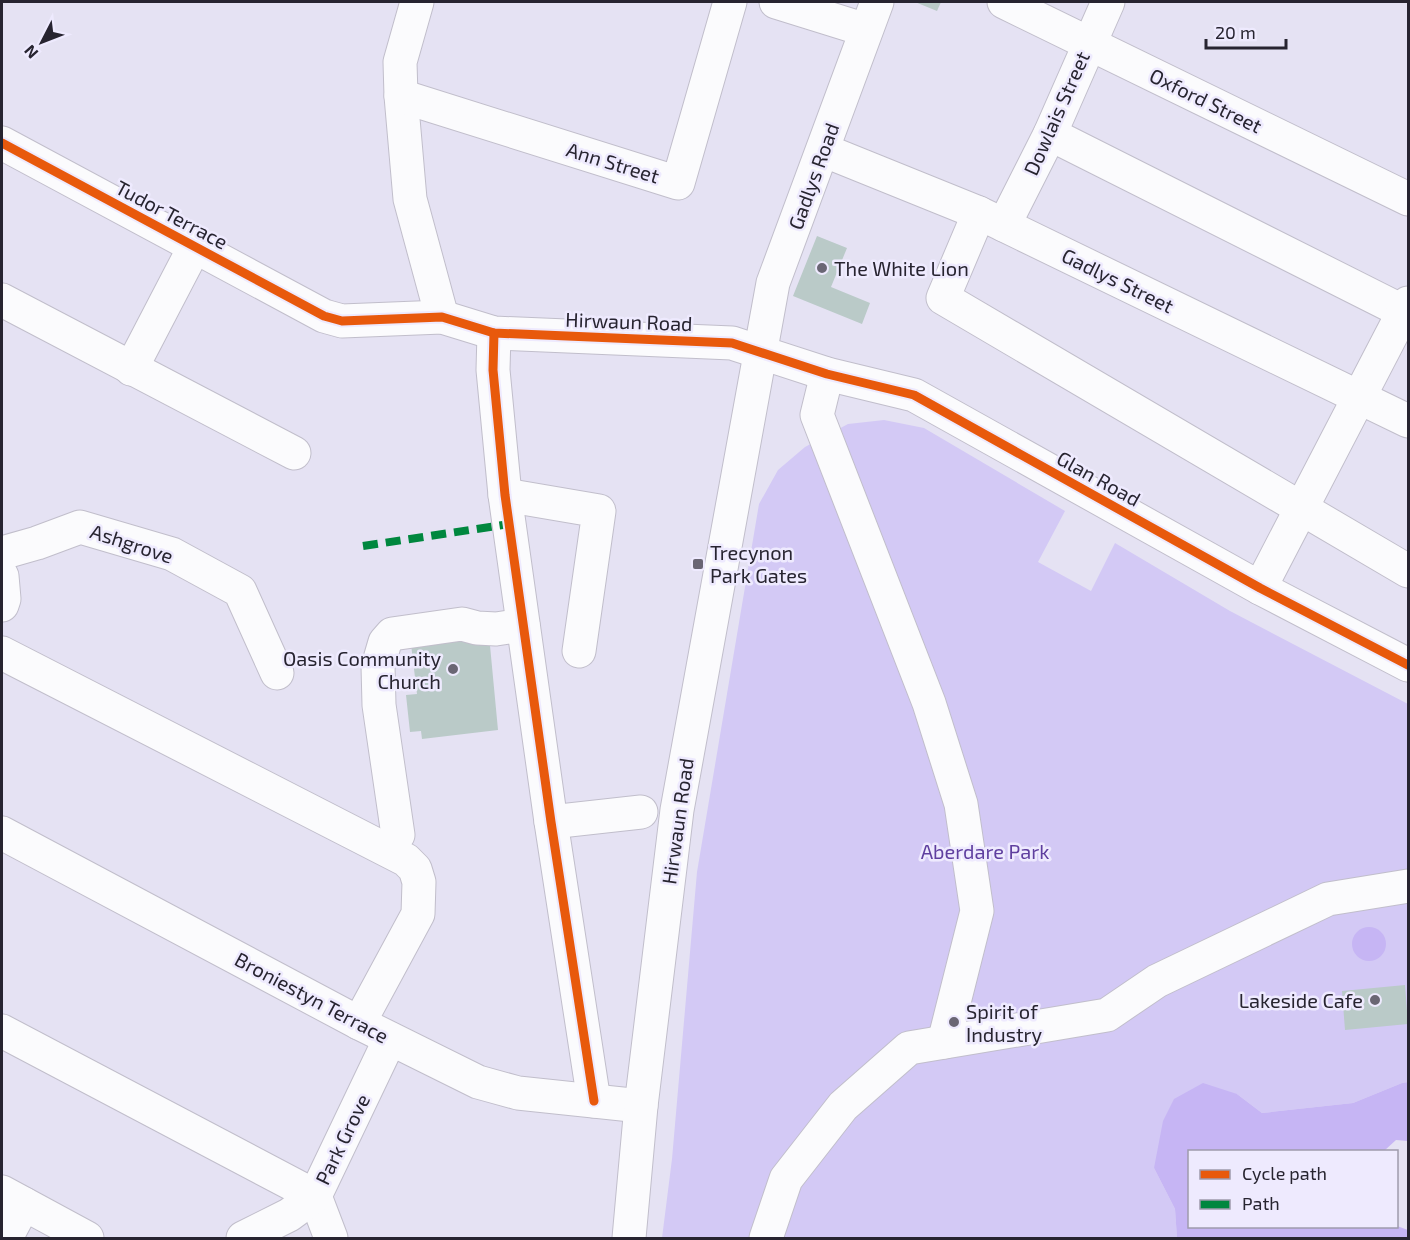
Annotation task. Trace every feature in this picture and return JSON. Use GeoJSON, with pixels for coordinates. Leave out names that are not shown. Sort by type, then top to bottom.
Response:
{"type":"FeatureCollection","features":[{"type":"Feature","properties":{"kind":"street"},"geometry":{"type":"LineString","coordinates":[[417,2],[400,62],[401,96],[410,199],[442,317]]}},
{"type":"Feature","properties":{"kind":"street","name":"Ann Street"},"geometry":{"type":"LineString","coordinates":[[401,96],[678,183],[730,2]]}},
{"type":"Feature","properties":{"kind":"street"},"geometry":{"type":"LineString","coordinates":[[776,2],[872,16]]}},
{"type":"Feature","properties":{"kind":"street","name":"Oxford Street"},"geometry":{"type":"LineString","coordinates":[[1004,2],[1408,199]]}},
{"type":"Feature","properties":{"kind":"street","name":"Dowlais Street"},"geometry":{"type":"LineString","coordinates":[[1108,2],[1050,134],[992,219],[943,298],[1302,508]]}},
{"type":"Feature","properties":{"kind":"street","name":"Gadlys Road"},"geometry":{"type":"LineString","coordinates":[[760,352],[773,283],[872,16]]}},
{"type":"Feature","properties":{"kind":"street"},"geometry":{"type":"LineString","coordinates":[[1050,134],[1407,310],[1260,588]]}},
{"type":"Feature","properties":{"kind":"street","name":"Tudor Terrace"},"geometry":{"type":"LineString","coordinates":[[2,143],[324,316],[342,321],[442,317]]}},
{"type":"Feature","properties":{"kind":"street","name":"Gadlys Street"},"geometry":{"type":"LineString","coordinates":[[823,150],[992,219],[1408,421]]}},
{"type":"Feature","properties":{"kind":"street"},"geometry":{"type":"LineString","coordinates":[[131,369],[195,246]]}},
{"type":"Feature","properties":{"kind":"street"},"geometry":{"type":"LineString","coordinates":[[2,300],[294,453]]}},
{"type":"Feature","properties":{"kind":"street","name":"Hirwaun Road"},"geometry":{"type":"LineString","coordinates":[[442,317],[494,333],[732,343],[760,352],[677,810],[641,1106],[629,1239]]}},
{"type":"Feature","properties":{"kind":"street"},"geometry":{"type":"LineString","coordinates":[[494,333],[493,370],[505,495],[551,822],[594,1101]]}},
{"type":"Feature","properties":{"kind":"street","name":"Glan Road"},"geometry":{"type":"LineString","coordinates":[[760,352],[827,374],[914,395],[1260,588],[1408,665]]}},
{"type":"Feature","properties":{"kind":"street"},"geometry":{"type":"LineString","coordinates":[[827,374],[817,416],[929,704],[961,804],[977,911],[944,1042]]}},
{"type":"Feature","properties":{"kind":"street"},"geometry":{"type":"LineString","coordinates":[[505,495],[599,511],[579,651]]}},
{"type":"Feature","properties":{"kind":"street"},"geometry":{"type":"LineString","coordinates":[[1302,508],[1408,571]]}},
{"type":"Feature","properties":{"kind":"street","name":"Ashgrove"},"geometry":{"type":"LineString","coordinates":[[2,553],[80,527],[172,554],[240,591],[277,673]]}},
{"type":"Feature","properties":{"kind":"street"},"geometry":{"type":"LineString","coordinates":[[2,576],[4,599],[2,605]]}},
{"type":"Feature","properties":{"kind":"street"},"geometry":{"type":"LineString","coordinates":[[398,835],[379,705],[378,666],[385,642],[392,634],[462,624],[477,628],[523,626]]}},
{"type":"Feature","properties":{"kind":"street"},"geometry":{"type":"LineString","coordinates":[[2,653],[406,860],[415,869],[419,882],[418,914],[359,1023]]}},
{"type":"Feature","properties":{"kind":"street"},"geometry":{"type":"LineString","coordinates":[[551,822],[641,812]]}},
{"type":"Feature","properties":{"kind":"street","name":"Broniestyn Terrace"},"geometry":{"type":"LineString","coordinates":[[2,832],[359,1023],[478,1082],[518,1093],[641,1106]]}},
{"type":"Feature","properties":{"kind":"street"},"geometry":{"type":"LineString","coordinates":[[766,1239],[786,1179],[843,1106],[909,1048],[1107,1015],[1157,981],[1328,899],[1408,886]]}},
{"type":"Feature","properties":{"kind":"street"},"geometry":{"type":"LineString","coordinates":[[2,1031],[315,1196],[331,1239]]}},
{"type":"Feature","properties":{"kind":"street","name":"Park Grove"},"geometry":{"type":"LineString","coordinates":[[243,1239],[289,1215],[315,1196],[390,1039]]}},
{"type":"Feature","properties":{"kind":"street"},"geometry":{"type":"LineString","coordinates":[[6,1239],[13,1198],[87,1239]]}},
{"type":"Feature","properties":{"kind":"green space","name":"Aberdare Park"},"geometry":{"type":"Polygon","coordinates":[[[884,420],[924,428],[1065,511],[1038,562],[1091,591],[1115,543],[1230,611],[1408,704],[1408,1082],[1353,1103],[1262,1113],[1237,1094],[1154,1168],[1175,1209],[1177,1238],[662,1238],[672,1159],[697,872],[759,504],[778,470],[805,447],[848,424],[884,420]]]}},
{"type":"Feature","properties":{"kind":"shaded area"},"geometry":{"type":"Polygon","coordinates":[[[1369,927],[1381,932],[1386,944],[1381,956],[1369,961],[1357,956],[1352,944],[1357,932],[1369,927]]]}},
{"type":"Feature","properties":{"kind":"shaded area"},"geometry":{"type":"Polygon","coordinates":[[[1408,1082],[1408,1141],[1396,1140],[1385,1150],[1188,1150],[1188,1228],[1398,1226],[1408,1230],[1408,1238],[1177,1238],[1175,1209],[1154,1168],[1163,1121],[1174,1099],[1203,1083],[1237,1094],[1262,1113],[1353,1103],[1408,1082]]]}},
{"type":"Feature","properties":{"kind":"building"},"geometry":{"type":"Polygon","coordinates":[[[915,2],[941,2],[937,11],[915,2]]]}},
{"type":"Feature","properties":{"kind":"building","name":"The White Lion"},"geometry":{"type":"Polygon","coordinates":[[[817,236],[847,248],[831,287],[870,303],[862,324],[793,296],[817,236]]]}},
{"type":"Feature","properties":{"kind":"building","name":"Oasis Community Church"},"geometry":{"type":"Polygon","coordinates":[[[489,635],[498,730],[422,739],[421,731],[410,732],[406,695],[417,694],[411,644],[489,635]]]}},
{"type":"Feature","properties":{"kind":"building","name":"Lakeside Cafe"},"geometry":{"type":"Polygon","coordinates":[[[1405,985],[1408,1024],[1345,1030],[1342,991],[1405,985]]]}},
{"type":"Feature","properties":{"kind":"marked path"},"geometry":{"type":"LineString","coordinates":[[363,546],[510,524]]}},
{"type":"Feature","properties":{"kind":"cycle path"},"geometry":{"type":"LineString","coordinates":[[2,143],[324,316],[342,321],[442,317],[494,333],[732,343],[827,374],[914,395],[1260,588],[1408,665]]}},
{"type":"Feature","properties":{"kind":"cycle path"},"geometry":{"type":"LineString","coordinates":[[494,333],[493,370],[505,495],[551,822],[594,1101]]}},
{"type":"Feature","properties":{"kind":"place","name":"The White Lion"},"geometry":{"type":"Point","coordinates":[822,268]}},
{"type":"Feature","properties":{"kind":"place","name":"Trecynon Park Gates"},"geometry":{"type":"Point","coordinates":[698,564]}},
{"type":"Feature","properties":{"kind":"place","name":"Oasis Community Church"},"geometry":{"type":"Point","coordinates":[453,669]}},
{"type":"Feature","properties":{"kind":"place","name":"Lakeside Cafe"},"geometry":{"type":"Point","coordinates":[1375,1000]}},
{"type":"Feature","properties":{"kind":"place","name":"Spirit of Industry"},"geometry":{"type":"Point","coordinates":[954,1022]}}]}
